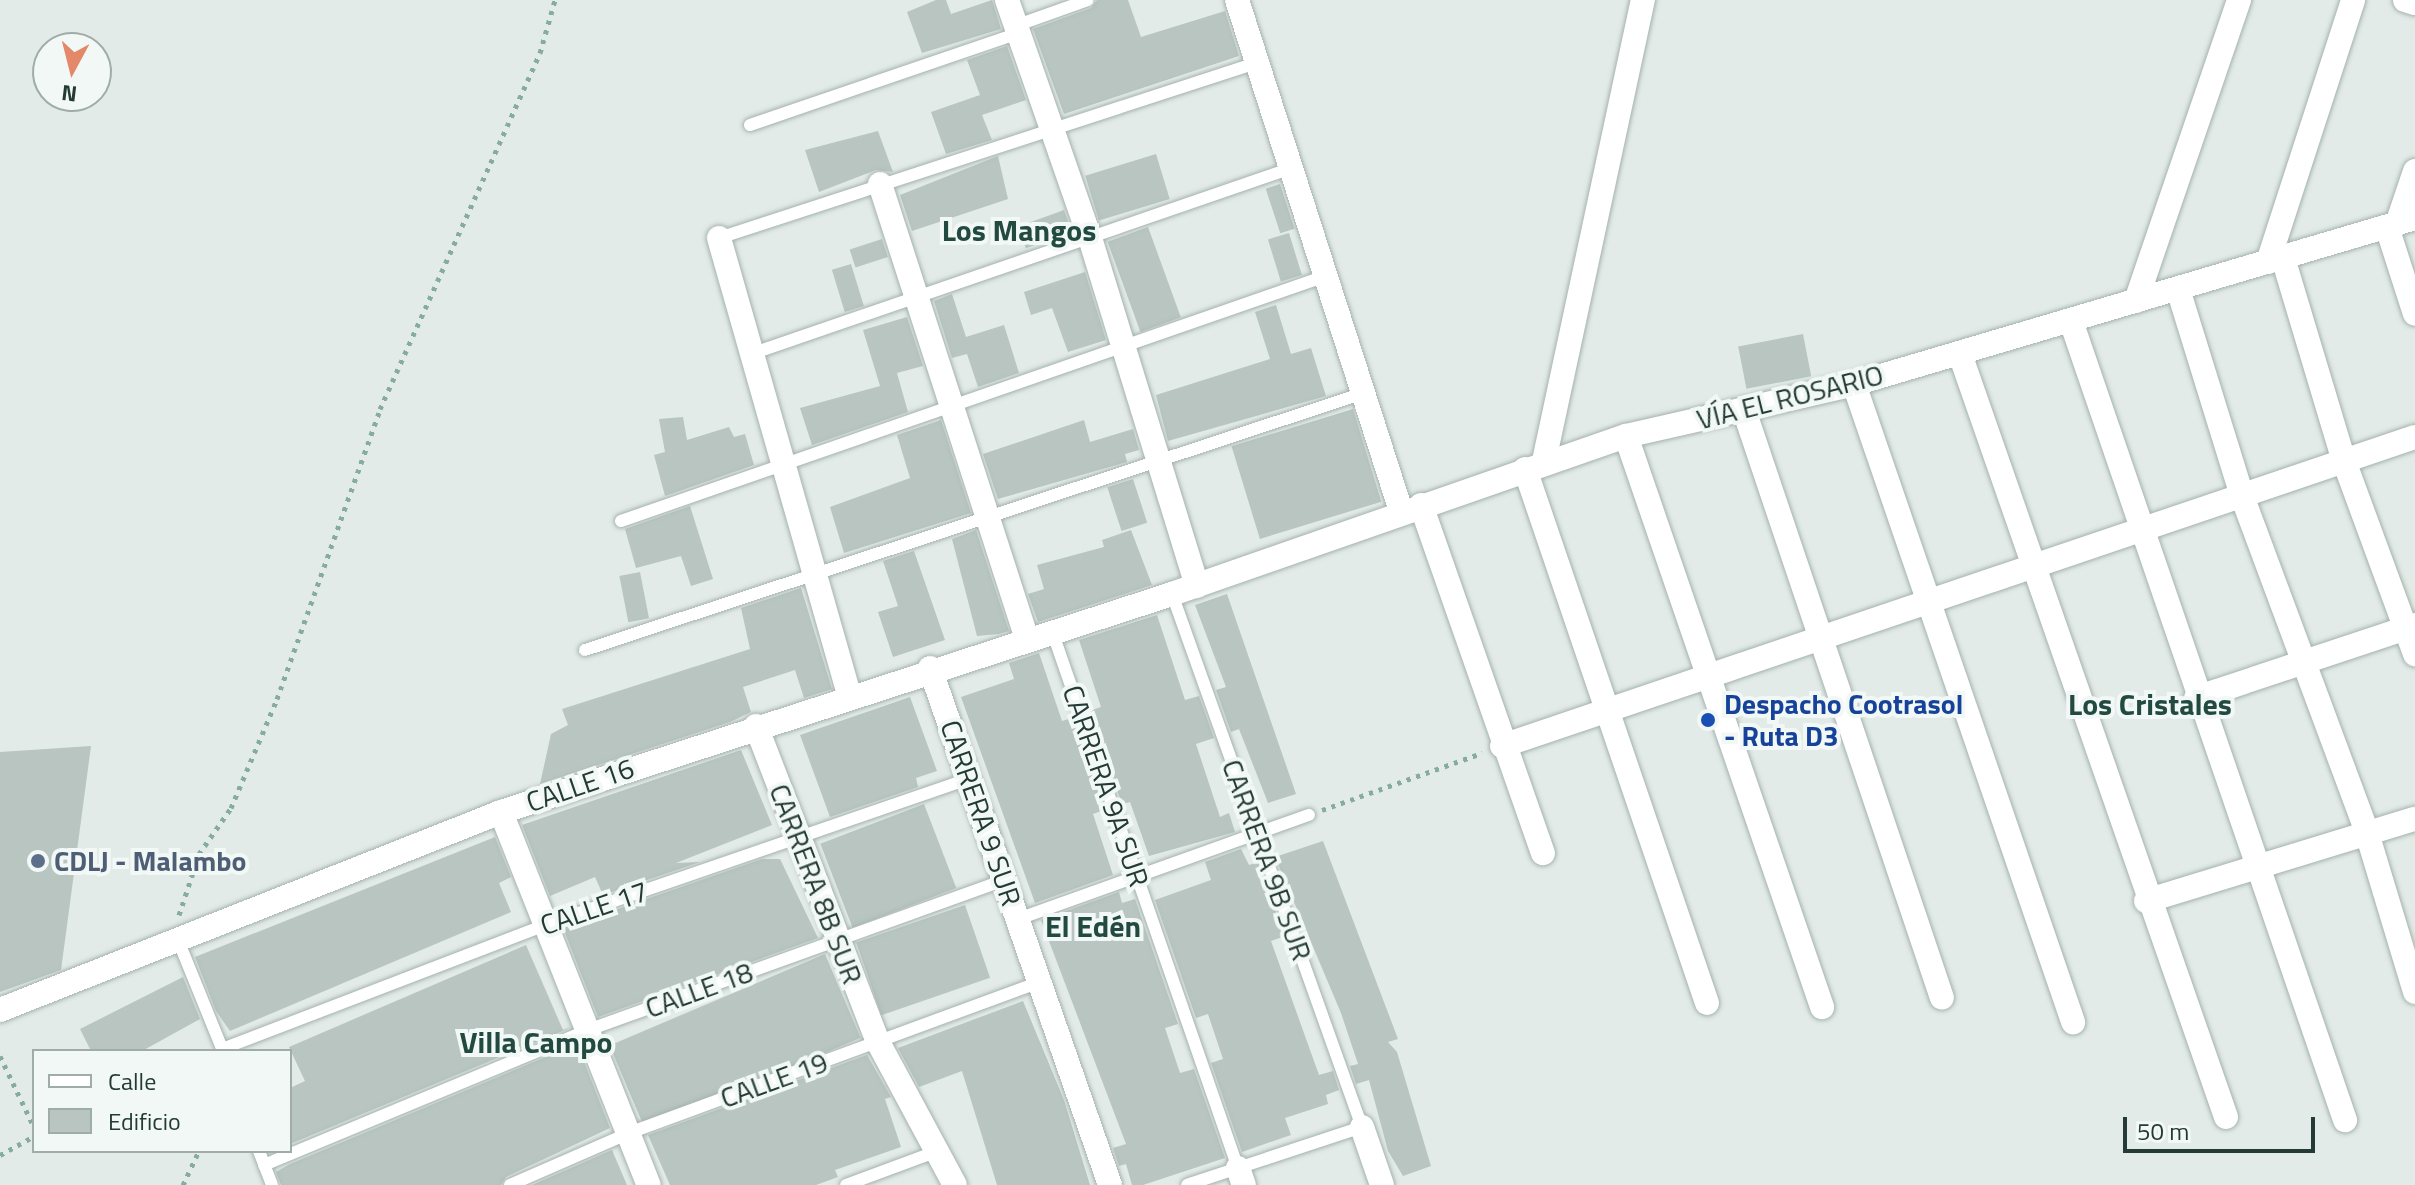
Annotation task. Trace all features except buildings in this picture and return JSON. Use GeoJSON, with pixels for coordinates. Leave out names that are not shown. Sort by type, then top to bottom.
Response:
{"type":"FeatureCollection","features":[{"type":"Feature","properties":{"kind":"street"},"geometry":{"type":"LineString","coordinates":[[1007,0],[1090,238],[1197,586]]}},
{"type":"Feature","properties":{"kind":"street"},"geometry":{"type":"LineString","coordinates":[[1237,0],[1361,394],[1411,508],[1543,853]]}},
{"type":"Feature","properties":{"kind":"street"},"geometry":{"type":"LineString","coordinates":[[1643,0],[1535,465],[1604,712],[1707,1003]]}},
{"type":"Feature","properties":{"kind":"street"},"geometry":{"type":"LineString","coordinates":[[2136,301],[2239,0]]}},
{"type":"Feature","properties":{"kind":"street"},"geometry":{"type":"LineString","coordinates":[[2353,0],[2275,260],[2344,461],[2411,627],[2415,654]]}},
{"type":"Feature","properties":{"kind":"street"},"geometry":{"type":"LineString","coordinates":[[2405,0],[2415,3]]}},
{"type":"Feature","properties":{"kind":"street"},"geometry":{"type":"LineString","coordinates":[[2415,171],[2400,223],[2415,314]]}},
{"type":"Feature","properties":{"kind":"street"},"geometry":{"type":"LineString","coordinates":[[880,184],[1027,638]]}},
{"type":"Feature","properties":{"kind":"street","name":"VÍA EL ROSARIO"},"geometry":{"type":"LineString","coordinates":[[1172,594],[1411,508],[1626,436],[1854,384],[2400,223]]}},
{"type":"Feature","properties":{"kind":"street"},"geometry":{"type":"LineString","coordinates":[[719,238],[849,695]]}},
{"type":"Feature","properties":{"kind":"street"},"geometry":{"type":"LineString","coordinates":[[2178,289],[2242,496],[2367,833],[2415,992]]}},
{"type":"Feature","properties":{"kind":"street"},"geometry":{"type":"LineString","coordinates":[[2071,321],[2254,868],[2345,1120]]}},
{"type":"Feature","properties":{"kind":"street"},"geometry":{"type":"LineString","coordinates":[[1960,354],[2146,901],[2226,1117]]}},
{"type":"Feature","properties":{"kind":"street"},"geometry":{"type":"LineString","coordinates":[[1854,384],[2073,1022]]}},
{"type":"Feature","properties":{"kind":"street"},"geometry":{"type":"LineString","coordinates":[[1744,410],[1942,998]]}},
{"type":"Feature","properties":{"kind":"street"},"geometry":{"type":"LineString","coordinates":[[1626,436],[1822,1007]]}},
{"type":"Feature","properties":{"kind":"street"},"geometry":{"type":"LineString","coordinates":[[1502,746],[1928,599],[2415,437]]}},
{"type":"Feature","properties":{"kind":"street","name":"CALLE 16"},"geometry":{"type":"LineString","coordinates":[[0,1010],[501,812],[930,668],[1172,594]]}},
{"type":"Feature","properties":{"kind":"street"},"geometry":{"type":"LineString","coordinates":[[2196,698],[2411,627]]}},
{"type":"Feature","properties":{"kind":"street","name":"CARRERA 9 SUR"},"geometry":{"type":"LineString","coordinates":[[930,668],[1110,1185]]}},
{"type":"Feature","properties":{"kind":"street","name":"CARRERA 8B SUR"},"geometry":{"type":"LineString","coordinates":[[756,726],[836,941],[878,1042],[955,1185]]}},
{"type":"Feature","properties":{"kind":"street"},"geometry":{"type":"LineString","coordinates":[[501,812],[649,1185]]}},
{"type":"Feature","properties":{"kind":"street"},"geometry":{"type":"LineString","coordinates":[[2146,901],[2415,819]]}},
{"type":"Feature","properties":{"kind":"street"},"geometry":{"type":"LineString","coordinates":[[1362,1127],[1382,1185]]}},
{"type":"Feature","properties":{"kind":"lane"},"geometry":{"type":"LineString","coordinates":[[750,125],[1017,29],[1088,0]]}},
{"type":"Feature","properties":{"kind":"lane"},"geometry":{"type":"LineString","coordinates":[[719,238],[1256,63]]}},
{"type":"Feature","properties":{"kind":"lane"},"geometry":{"type":"LineString","coordinates":[[751,354],[1289,169]]}},
{"type":"Feature","properties":{"kind":"lane"},"geometry":{"type":"LineString","coordinates":[[621,521],[955,408],[1323,277]]}},
{"type":"Feature","properties":{"kind":"lane"},"geometry":{"type":"LineString","coordinates":[[585,650],[1361,394]]}},
{"type":"Feature","properties":{"kind":"lane","name":"CARRERA 9B SUR"},"geometry":{"type":"LineString","coordinates":[[1172,594],[1362,1127]]}},
{"type":"Feature","properties":{"kind":"lane","name":"CARRERA 9A SUR"},"geometry":{"type":"LineString","coordinates":[[1052,630],[1241,1177]]}},
{"type":"Feature","properties":{"kind":"lane","name":"CALLE 17"},"geometry":{"type":"LineString","coordinates":[[226,1049],[547,924],[969,779]]}},
{"type":"Feature","properties":{"kind":"lane"},"geometry":{"type":"LineString","coordinates":[[1018,919],[1309,815]]}},
{"type":"Feature","properties":{"kind":"lane","name":"CALLE 18"},"geometry":{"type":"LineString","coordinates":[[264,1165],[588,1030],[1005,880]]}},
{"type":"Feature","properties":{"kind":"lane"},"geometry":{"type":"LineString","coordinates":[[178,940],[223,1049]]}},
{"type":"Feature","properties":{"kind":"lane","name":"CALLE 19"},"geometry":{"type":"LineString","coordinates":[[510,1185],[629,1133],[1040,982]]}},
{"type":"Feature","properties":{"kind":"lane"},"geometry":{"type":"LineString","coordinates":[[1187,1185],[1241,1177],[1362,1127]]}},
{"type":"Feature","properties":{"kind":"lane"},"geometry":{"type":"LineString","coordinates":[[846,1185],[935,1152]]}},
{"type":"Feature","properties":{"kind":"lane"},"geometry":{"type":"LineString","coordinates":[[260,1153],[272,1185]]}},
{"type":"Feature","properties":{"kind":"path"},"geometry":{"type":"LineString","coordinates":[[178,940],[184,889],[231,808],[277,699],[380,409],[540,53],[555,0]]}},
{"type":"Feature","properties":{"kind":"path"},"geometry":{"type":"LineString","coordinates":[[1309,815],[1502,746]]}},
{"type":"Feature","properties":{"kind":"path"},"geometry":{"type":"LineString","coordinates":[[0,1056],[32,1123]]}},
{"type":"Feature","properties":{"kind":"path"},"geometry":{"type":"LineString","coordinates":[[0,1155],[32,1137]]}},
{"type":"Feature","properties":{"kind":"path"},"geometry":{"type":"LineString","coordinates":[[183,1185],[198,1153]]}},
{"type":"Feature","properties":{"kind":"place","name":"Despacho Cootrasol - Ruta D3"},"geometry":{"type":"Point","coordinates":[1708,720]}},
{"type":"Feature","properties":{"kind":"place","name":"CDLJ - Malambo"},"geometry":{"type":"Point","coordinates":[38,861]}},
{"type":"Feature","properties":{"kind":"district","name":"Los Mangos"},"geometry":{"type":"Point","coordinates":[1019,230]}},
{"type":"Feature","properties":{"kind":"district","name":"Los Cristales"},"geometry":{"type":"Point","coordinates":[2150,704]}},
{"type":"Feature","properties":{"kind":"district","name":"El Edén"},"geometry":{"type":"Point","coordinates":[1093,926]}},
{"type":"Feature","properties":{"kind":"district","name":"Villa Campo"},"geometry":{"type":"Point","coordinates":[536,1042]}}]}
